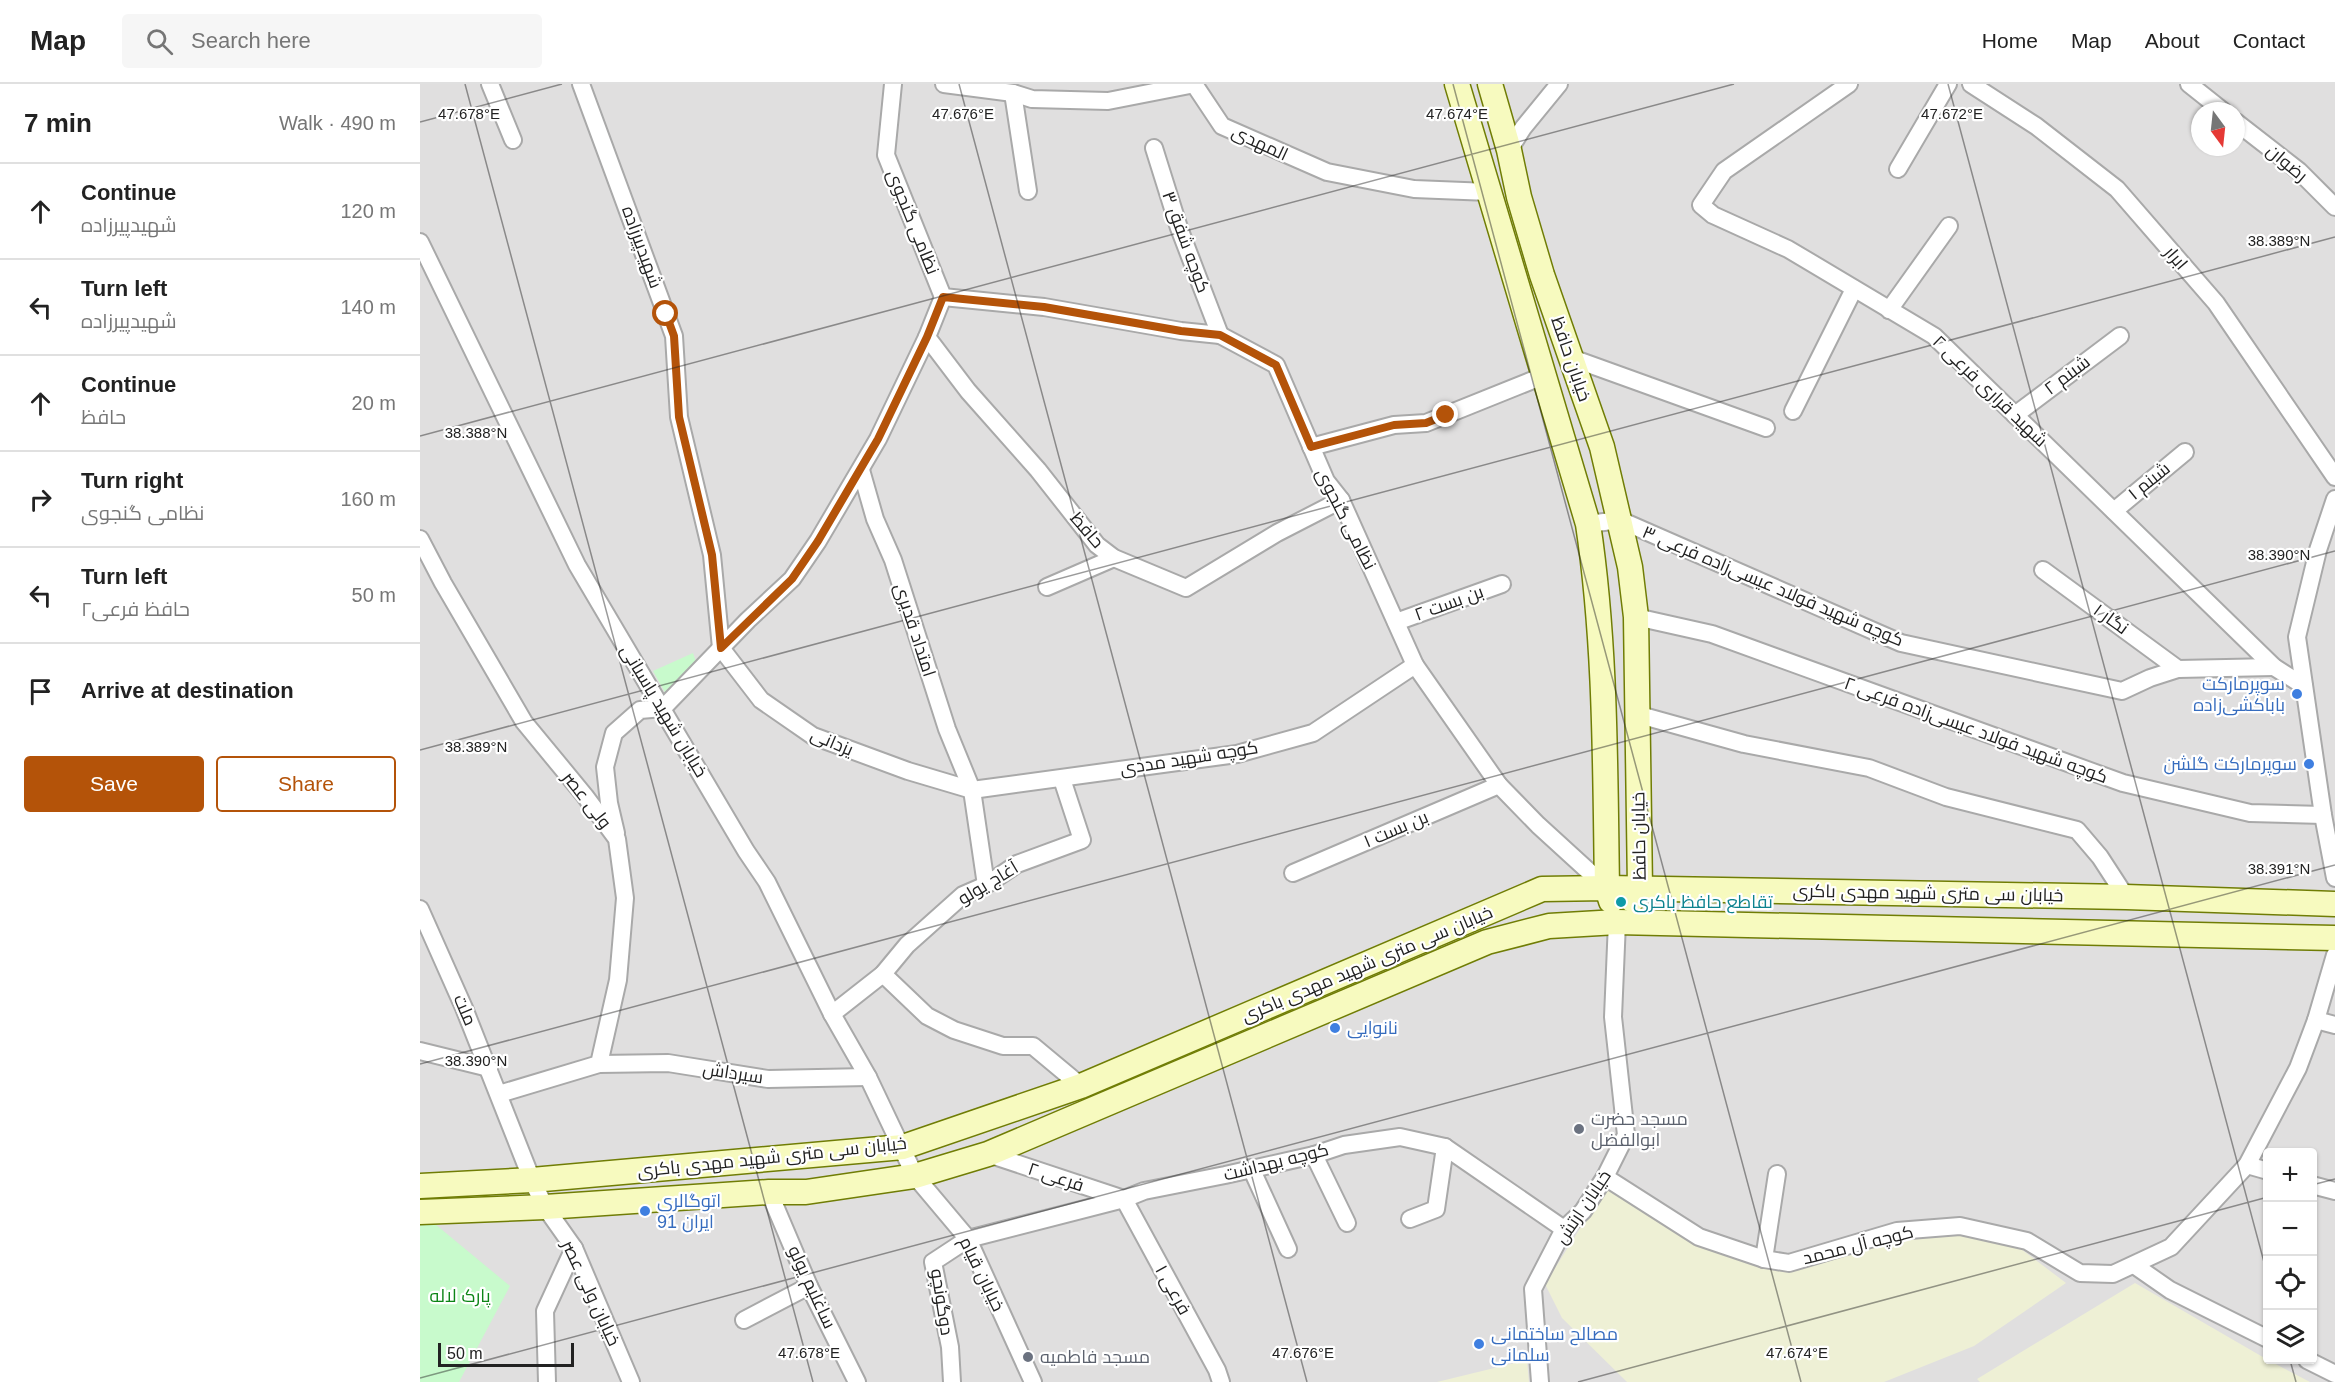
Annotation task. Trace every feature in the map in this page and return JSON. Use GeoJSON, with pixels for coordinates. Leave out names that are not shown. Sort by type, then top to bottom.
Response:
{"type":"FeatureCollection","features":[{"type":"Feature","properties":{"kind":"main road","name":"خیابان حافظ"},"geometry":{"type":"LineString","coordinates":[[1457,84],[1588,524],[1596,574],[1604,703],[1607,888],[1617,922]]}},
{"type":"Feature","properties":{"kind":"main road","name":"خیابان حافظ"},"geometry":{"type":"LineString","coordinates":[[1490,84],[1509,150],[1525,220],[1569,357],[1602,447],[1630,567],[1636,617],[1640,888],[1617,922]]}},
{"type":"Feature","properties":{"kind":"main road","name":"خیابان سی متری شهید مهدی باکری"},"geometry":{"type":"LineString","coordinates":[[420,1186],[532,1180],[903,1147],[1081,1086],[1542,889],[1640,888],[2126,897],[2335,904]]}},
{"type":"Feature","properties":{"kind":"main road","name":"خیابان سی متری شهید مهدی باکری"},"geometry":{"type":"LineString","coordinates":[[420,1212],[545,1207],[768,1192],[806,1192],[915,1176],[988,1155],[1486,942],[1549,926],[1617,922],[2335,938]]}},
{"type":"Feature","properties":{"kind":"street"},"geometry":{"type":"LineString","coordinates":[[490,84],[513,140]]}},
{"type":"Feature","properties":{"kind":"street","name":"شهیدپیرزاده"},"geometry":{"type":"LineString","coordinates":[[581,84],[674,336],[679,417],[712,555],[721,648]]}},
{"type":"Feature","properties":{"kind":"street","name":"نظامی گنجوی"},"geometry":{"type":"LineString","coordinates":[[893,84],[886,155],[943,297],[1044,307],[1181,331],[1220,335],[1276,365],[1326,481],[1341,500],[1415,665]]}},
{"type":"Feature","properties":{"kind":"street","name":"المهدی"},"geometry":{"type":"LineString","coordinates":[[944,84],[1013,93],[1032,99],[1108,101],[1194,84],[1222,126],[1327,172],[1414,189],[1489,192]]}},
{"type":"Feature","properties":{"kind":"street"},"geometry":{"type":"LineString","coordinates":[[1509,150],[1523,128],[1560,84]]}},
{"type":"Feature","properties":{"kind":"street","name":"شهید قراری فرعی ۲"},"geometry":{"type":"LineString","coordinates":[[1849,84],[1724,171],[1701,205],[1713,215],[1788,249],[1934,336],[2274,666],[2304,686]]}},
{"type":"Feature","properties":{"kind":"street"},"geometry":{"type":"LineString","coordinates":[[1898,169],[1948,84]]}},
{"type":"Feature","properties":{"kind":"street","name":"ابرار"},"geometry":{"type":"LineString","coordinates":[[1971,84],[2036,126],[2117,189],[2216,303],[2335,477]]}},
{"type":"Feature","properties":{"kind":"street"},"geometry":{"type":"LineString","coordinates":[[2188,84],[2211,102]]}},
{"type":"Feature","properties":{"kind":"street"},"geometry":{"type":"LineString","coordinates":[[1013,93],[1028,191]]}},
{"type":"Feature","properties":{"kind":"street","name":"رضوان"},"geometry":{"type":"LineString","coordinates":[[2245,129],[2299,171],[2335,207]]}},
{"type":"Feature","properties":{"kind":"street","name":"کوچه شفق ۳"},"geometry":{"type":"LineString","coordinates":[[1154,148],[1179,228],[1220,335]]}},
{"type":"Feature","properties":{"kind":"street"},"geometry":{"type":"LineString","coordinates":[[1889,310],[1949,226]]}},
{"type":"Feature","properties":{"kind":"street","name":"خیابان شهید پاسبانی"},"geometry":{"type":"LineString","coordinates":[[420,242],[577,565],[746,851],[767,882],[832,1014],[868,1077],[915,1176]]}},
{"type":"Feature","properties":{"kind":"street"},"geometry":{"type":"LineString","coordinates":[[1793,411],[1854,289]]}},
{"type":"Feature","properties":{"kind":"street"},"geometry":{"type":"LineString","coordinates":[[617,839],[609,803],[605,767],[614,733],[640,710],[663,708],[792,579],[818,541],[878,439],[927,337],[943,297]]}},
{"type":"Feature","properties":{"kind":"street","name":"شبنم ۲"},"geometry":{"type":"LineString","coordinates":[[2015,415],[2120,336]]}},
{"type":"Feature","properties":{"kind":"street","name":"حافظ"},"geometry":{"type":"LineString","coordinates":[[927,337],[968,391],[1038,470],[1097,545],[1114,558],[1185,588],[1277,533],[1341,500]]}},
{"type":"Feature","properties":{"kind":"street"},"geometry":{"type":"LineString","coordinates":[[1569,357],[1766,428]]}},
{"type":"Feature","properties":{"kind":"street"},"geometry":{"type":"LineString","coordinates":[[1311,447],[1394,425],[1426,423],[1543,376]]}},
{"type":"Feature","properties":{"kind":"street","name":"شبنم ۱"},"geometry":{"type":"LineString","coordinates":[[2114,511],[2185,452]]}},
{"type":"Feature","properties":{"kind":"street","name":"امتداد قدیری"},"geometry":{"type":"LineString","coordinates":[[861,470],[875,519],[892,561],[947,729],[972,790],[986,885]]}},
{"type":"Feature","properties":{"kind":"street"},"geometry":{"type":"LineString","coordinates":[[2335,499],[2318,550],[2297,637],[2323,815],[2335,878]]}},
{"type":"Feature","properties":{"kind":"street","name":"کوچه شهید فولاد عیسی‌زاده فرعی ۳"},"geometry":{"type":"LineString","coordinates":[[1588,524],[1620,520],[1900,643],[2122,691],[2150,678],[2178,669],[2274,666]]}},
{"type":"Feature","properties":{"kind":"street","name":"ولی عصر"},"geometry":{"type":"LineString","coordinates":[[420,539],[524,722],[617,839],[625,898],[618,980],[599,1064]]}},
{"type":"Feature","properties":{"kind":"street"},"geometry":{"type":"LineString","coordinates":[[1047,587],[1114,558]]}},
{"type":"Feature","properties":{"kind":"street","name":"نگار ۱"},"geometry":{"type":"LineString","coordinates":[[2043,570],[2178,669]]}},
{"type":"Feature","properties":{"kind":"street","name":"بن بست ۲"},"geometry":{"type":"LineString","coordinates":[[1396,622],[1502,585]]}},
{"type":"Feature","properties":{"kind":"street","name":"کوچه شهید فولاد عیسی‌زاده فرعی ۲"},"geometry":{"type":"LineString","coordinates":[[1636,617],[1712,634],[2123,783],[2250,813],[2323,815]]}},
{"type":"Feature","properties":{"kind":"street","name":"یزدانی"},"geometry":{"type":"LineString","coordinates":[[721,648],[761,700],[813,736],[908,771],[972,790]]}},
{"type":"Feature","properties":{"kind":"street"},"geometry":{"type":"LineString","coordinates":[[1415,665],[1499,785],[1538,825],[1607,888]]}},
{"type":"Feature","properties":{"kind":"street","name":"کوچه شهید مددی"},"geometry":{"type":"LineString","coordinates":[[972,790],[1237,754],[1313,733],[1415,665]]}},
{"type":"Feature","properties":{"kind":"street"},"geometry":{"type":"LineString","coordinates":[[1636,714],[1744,744],[1869,768],[1946,797],[2077,831],[2100,857],[2126,897]]}},
{"type":"Feature","properties":{"kind":"street","name":"آغاج یولو"},"geometry":{"type":"LineString","coordinates":[[832,1014],[883,974],[907,945],[963,895],[986,885],[1017,864],[1082,840],[1062,779]]}},
{"type":"Feature","properties":{"kind":"street","name":"بن بست ۱"},"geometry":{"type":"LineString","coordinates":[[1293,873],[1499,785]]}},
{"type":"Feature","properties":{"kind":"street","name":"ملت"},"geometry":{"type":"LineString","coordinates":[[420,909],[489,1068],[532,1180]]}},
{"type":"Feature","properties":{"kind":"street","name":"خیابان ارتش"},"geometry":{"type":"LineString","coordinates":[[1540,1382],[1533,1289],[1564,1229],[1583,1211],[1605,1177],[1626,1135],[1613,1017],[1617,922]]}},
{"type":"Feature","properties":{"kind":"street","name":"کوچه آل محمد"},"geometry":{"type":"LineString","coordinates":[[1605,1177],[1700,1237],[1764,1259],[1789,1263],[1897,1231],[1960,1226],[2027,1241],[2080,1273],[2113,1274],[2171,1247],[2247,1165],[2298,1068],[2316,1020],[2335,955]]}},
{"type":"Feature","properties":{"kind":"street"},"geometry":{"type":"LineString","coordinates":[[883,974],[927,1016],[954,1030],[1003,1046],[1033,1046],[1081,1086]]}},
{"type":"Feature","properties":{"kind":"street"},"geometry":{"type":"LineString","coordinates":[[2316,1020],[2335,1025]]}},
{"type":"Feature","properties":{"kind":"street"},"geometry":{"type":"LineString","coordinates":[[420,1051],[489,1068]]}},
{"type":"Feature","properties":{"kind":"street","name":"سیرداش"},"geometry":{"type":"LineString","coordinates":[[599,1064],[668,1063],[768,1079],[868,1077]]}},
{"type":"Feature","properties":{"kind":"street"},"geometry":{"type":"LineString","coordinates":[[499,1094],[599,1064]]}},
{"type":"Feature","properties":{"kind":"street","name":"کوچه بهداشت"},"geometry":{"type":"LineString","coordinates":[[968,1239],[1144,1191],[1314,1155],[1344,1145],[1400,1137],[1445,1147],[1564,1229]]}},
{"type":"Feature","properties":{"kind":"street"},"geometry":{"type":"LineString","coordinates":[[1410,1219],[1436,1209],[1445,1147]]}},
{"type":"Feature","properties":{"kind":"street","name":"فرعی ۲"},"geometry":{"type":"LineString","coordinates":[[988,1155],[1124,1198]]}},
{"type":"Feature","properties":{"kind":"street"},"geometry":{"type":"LineString","coordinates":[[1314,1155],[1347,1223]]}},
{"type":"Feature","properties":{"kind":"street"},"geometry":{"type":"LineString","coordinates":[[2247,1165],[2263,1170]]}},
{"type":"Feature","properties":{"kind":"street"},"geometry":{"type":"LineString","coordinates":[[1251,1168],[1288,1249]]}},
{"type":"Feature","properties":{"kind":"street"},"geometry":{"type":"LineString","coordinates":[[1764,1259],[1777,1174]]}},
{"type":"Feature","properties":{"kind":"street","name":"خیابان قیام"},"geometry":{"type":"LineString","coordinates":[[915,1176],[968,1239],[1033,1382]]}},
{"type":"Feature","properties":{"kind":"street","name":"خیابان ولی عصر"},"geometry":{"type":"LineString","coordinates":[[532,1180],[545,1207],[574,1248],[631,1382]]}},
{"type":"Feature","properties":{"kind":"street"},"geometry":{"type":"LineString","coordinates":[[2317,1186],[2335,1191]]}},
{"type":"Feature","properties":{"kind":"street","name":"ساغلیم یولو"},"geometry":{"type":"LineString","coordinates":[[768,1192],[810,1286],[857,1382]]}},
{"type":"Feature","properties":{"kind":"street","name":"فرعی ۱"},"geometry":{"type":"LineString","coordinates":[[1124,1198],[1217,1370],[1221,1382]]}},
{"type":"Feature","properties":{"kind":"street","name":"دوگونچو"},"geometry":{"type":"LineString","coordinates":[[952,1382],[950,1347],[933,1262],[968,1239]]}},
{"type":"Feature","properties":{"kind":"street"},"geometry":{"type":"LineString","coordinates":[[547,1382],[545,1311],[574,1248]]}},
{"type":"Feature","properties":{"kind":"street"},"geometry":{"type":"LineString","coordinates":[[2134,1265],[2170,1290],[2263,1336]]}},
{"type":"Feature","properties":{"kind":"street"},"geometry":{"type":"LineString","coordinates":[[744,1320],[810,1286]]}},
{"type":"Feature","properties":{"kind":"street"},"geometry":{"type":"LineString","coordinates":[[2316,1364],[2335,1374]]}},
{"type":"Feature","properties":{"kind":"shaded area"},"geometry":{"type":"Polygon","coordinates":[[[420,84],[2335,84],[2335,1382],[420,1382],[420,84]]]}},
{"type":"Feature","properties":{"kind":"green space"},"geometry":{"type":"Polygon","coordinates":[[[693,653],[697,665],[668,698],[653,671],[693,653]]]}},
{"type":"Feature","properties":{"kind":"green space"},"geometry":{"type":"Polygon","coordinates":[[[1608,1184],[1787,1271],[1898,1239],[1962,1233],[2021,1249],[2066,1283],[1974,1346],[1884,1382],[1627,1382],[1562,1318],[1545,1284],[1608,1184]]]}},
{"type":"Feature","properties":{"kind":"green space","name":"پارک لاله"},"geometry":{"type":"Polygon","coordinates":[[[420,1219],[429,1219],[510,1286],[459,1382],[420,1382],[420,1219]]]}},
{"type":"Feature","properties":{"kind":"green space"},"geometry":{"type":"Polygon","coordinates":[[[2135,1283],[2263,1357],[2263,1364],[2276,1364],[2310,1382],[1980,1382],[1977,1379],[2135,1283]]]}},
{"type":"Feature","properties":{"kind":"green space"},"geometry":{"type":"Polygon","coordinates":[[[1527,1360],[1529,1382],[1437,1382],[1527,1360]]]}},
{"type":"Feature","properties":{"kind":"place","name":"سوپرمارکت باباکشی‌زاده"},"geometry":{"type":"Point","coordinates":[2297,694]}},
{"type":"Feature","properties":{"kind":"place","name":"سوپرمارکت گلشن"},"geometry":{"type":"Point","coordinates":[2309,764]}},
{"type":"Feature","properties":{"kind":"place","name":"تقاطع حافظ باکری"},"geometry":{"type":"Point","coordinates":[1621,902]}},
{"type":"Feature","properties":{"kind":"place","name":"نانوایی"},"geometry":{"type":"Point","coordinates":[1335,1028]}},
{"type":"Feature","properties":{"kind":"place","name":"مسجد حضرت ابوالفضل"},"geometry":{"type":"Point","coordinates":[1579,1129]}},
{"type":"Feature","properties":{"kind":"place","name":"اتوگالری ایران 91"},"geometry":{"type":"Point","coordinates":[645,1211]}},
{"type":"Feature","properties":{"kind":"place","name":"مصالح ساختمانی سلمانی"},"geometry":{"type":"Point","coordinates":[1479,1344]}},
{"type":"Feature","properties":{"kind":"place","name":"مسجد فاطمیه"},"geometry":{"type":"Point","coordinates":[1028,1357]}},
{"type":"Feature","properties":{"kind":"route"},"geometry":{"type":"LineString","coordinates":[[666,314],[674,336],[679,417],[712,555],[721,648],[792,579],[818,541],[878,439],[927,337],[943,297],[1044,307],[1181,331],[1220,335],[1276,365],[1311,447],[1394,425],[1426,423],[1446,415]]}}]}
